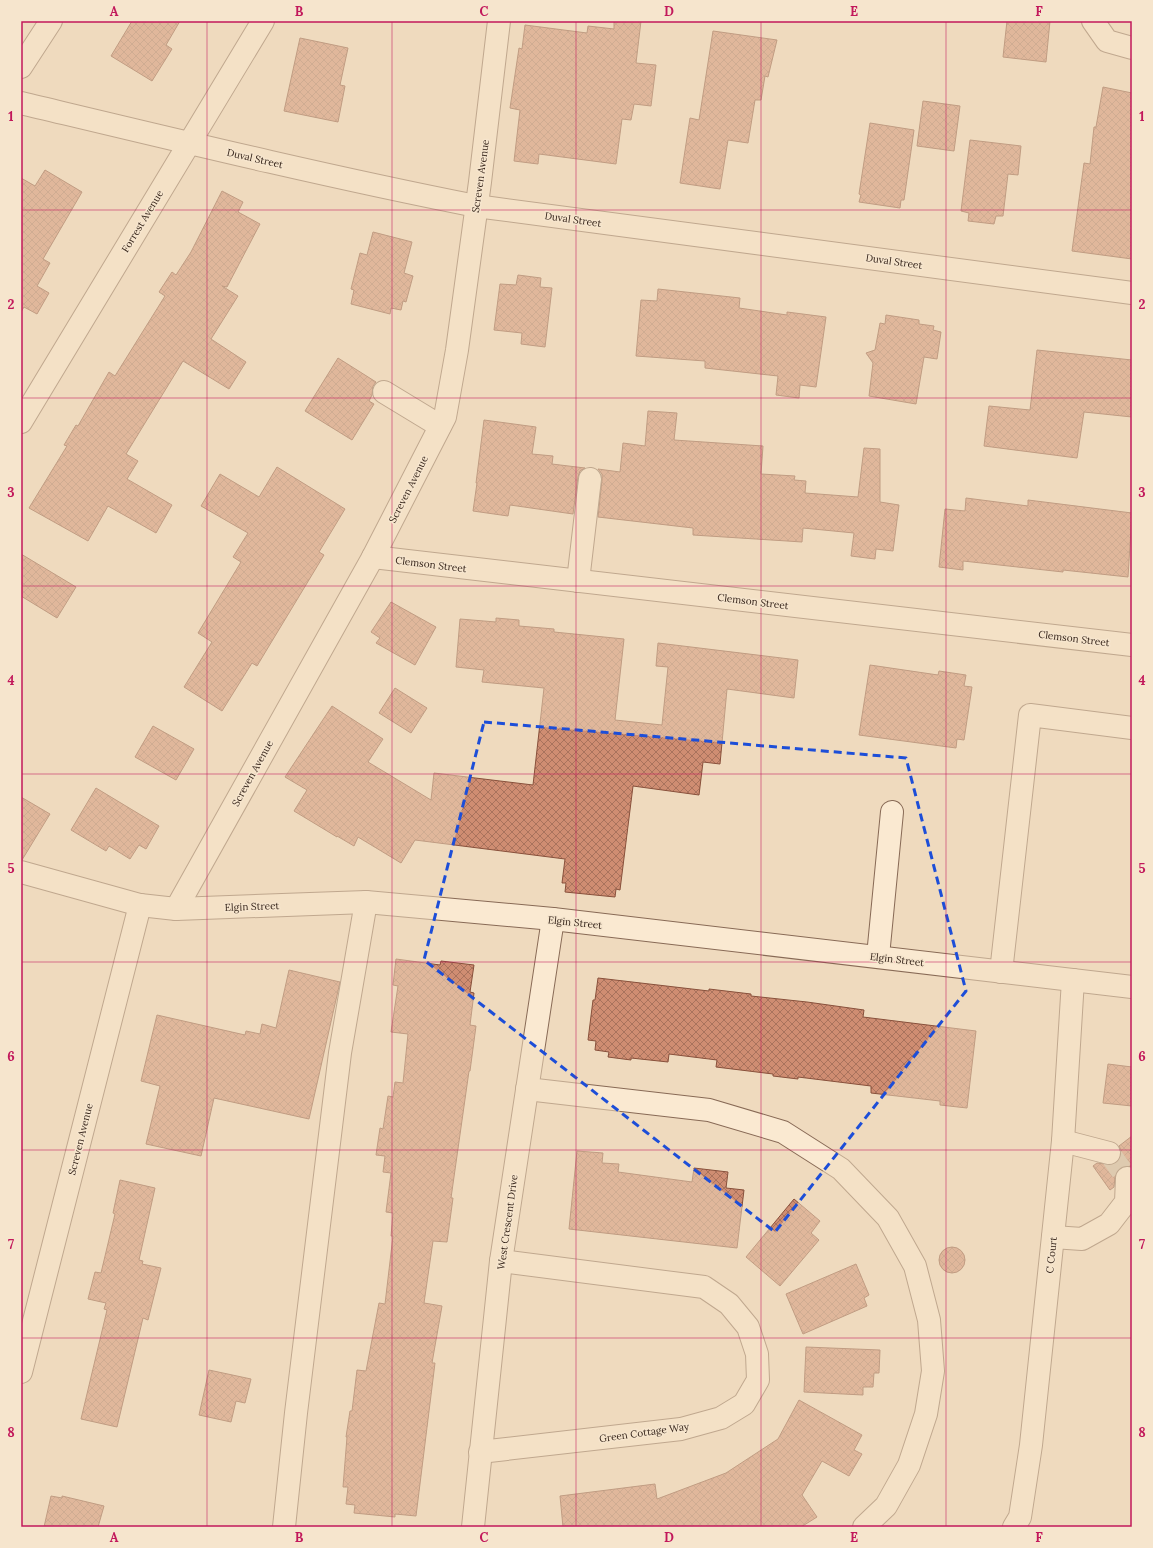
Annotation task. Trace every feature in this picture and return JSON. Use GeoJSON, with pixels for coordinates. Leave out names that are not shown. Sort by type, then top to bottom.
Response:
{"type":"FeatureCollection","features":[{"type":"Feature","properties":{"kind":"street"},"geometry":{"type":"LineString","coordinates":[[21,67],[51,21]]}},
{"type":"Feature","properties":{"kind":"street","name":"Forrest Avenue"},"geometry":{"type":"LineString","coordinates":[[21,422],[264,21]]}},
{"type":"Feature","properties":{"kind":"street","name":"Screven Avenue"},"geometry":{"type":"LineString","coordinates":[[176,909],[373,557],[445,417],[457,350],[500,21]]}},
{"type":"Feature","properties":{"kind":"street"},"geometry":{"type":"LineString","coordinates":[[1093,21],[1107,41],[1132,48]]}},
{"type":"Feature","properties":{"kind":"street","name":"Duval Street"},"geometry":{"type":"LineString","coordinates":[[21,103],[189,143],[476,206],[1132,293]]}},
{"type":"Feature","properties":{"kind":"street"},"geometry":{"type":"LineString","coordinates":[[384,392],[440,426]]}},
{"type":"Feature","properties":{"kind":"street"},"geometry":{"type":"LineString","coordinates":[[578,581],[590,479]]}},
{"type":"Feature","properties":{"kind":"street","name":"Clemson Street"},"geometry":{"type":"LineString","coordinates":[[373,557],[1132,645]]}},
{"type":"Feature","properties":{"kind":"street"},"geometry":{"type":"LineString","coordinates":[[1001,972],[1030,715],[1132,728]]}},
{"type":"Feature","properties":{"kind":"street"},"geometry":{"type":"LineString","coordinates":[[878,956],[892,812]]}},
{"type":"Feature","properties":{"kind":"street","name":"Elgin Street"},"geometry":{"type":"LineString","coordinates":[[21,872],[140,905],[176,909],[366,902],[553,919],[1132,987]]}},
{"type":"Feature","properties":{"kind":"street"},"geometry":{"type":"LineString","coordinates":[[284,1527],[297,1406],[340,1053],[366,902]]}},
{"type":"Feature","properties":{"kind":"street","name":"Screven Avenue"},"geometry":{"type":"LineString","coordinates":[[21,1372],[140,905]]}},
{"type":"Feature","properties":{"kind":"street","name":"West Crescent Drive"},"geometry":{"type":"LineString","coordinates":[[473,1527],[501,1261],[553,919]]}},
{"type":"Feature","properties":{"kind":"street","name":"C Court"},"geometry":{"type":"LineString","coordinates":[[1014,1527],[1020,1517],[1031,1445],[1063,1141],[1073,980]]}},
{"type":"Feature","properties":{"kind":"street"},"geometry":{"type":"LineString","coordinates":[[527,1089],[709,1110],[783,1132],[841,1169],[888,1218],[915,1266],[929,1320],[933,1371],[926,1414],[909,1465],[886,1506],[864,1527]]}},
{"type":"Feature","properties":{"kind":"street"},"geometry":{"type":"LineString","coordinates":[[1063,1141],[1109,1153]]}},
{"type":"Feature","properties":{"kind":"street"},"geometry":{"type":"LineString","coordinates":[[1053,1237],[1082,1239],[1109,1224],[1126,1202],[1127,1178]]}},
{"type":"Feature","properties":{"kind":"street","name":"Green Cottage Way"},"geometry":{"type":"LineString","coordinates":[[480,1452],[681,1429],[694,1426],[721,1418],[744,1404],[758,1380],[756,1354],[748,1327],[729,1304],[704,1287],[501,1261]]}},
{"type":"Feature","properties":{"kind":"highlighted area"},"geometry":{"type":"Polygon","coordinates":[[[484,722],[906,758],[966,991],[775,1232],[424,960],[484,722]]]}},
{"type":"Feature","properties":{"kind":"building"},"geometry":{"type":"Polygon","coordinates":[[[132,21],[180,21],[166,45],[172,49],[152,81],[111,56],[132,21]]]}},
{"type":"Feature","properties":{"kind":"building"},"geometry":{"type":"Polygon","coordinates":[[[614,21],[641,21],[636,63],[656,65],[651,106],[634,104],[631,120],[622,119],[616,164],[539,154],[538,164],[514,161],[520,110],[510,108],[519,48],[522,49],[525,25],[587,33],[588,26],[614,29],[614,21]]]}},
{"type":"Feature","properties":{"kind":"building"},"geometry":{"type":"Polygon","coordinates":[[[1007,21],[1050,21],[1046,62],[1003,57],[1007,21]]]}},
{"type":"Feature","properties":{"kind":"building"},"geometry":{"type":"Polygon","coordinates":[[[713,31],[777,40],[768,77],[765,76],[761,100],[755,100],[748,143],[728,140],[720,189],[680,183],[690,118],[699,120],[713,31]]]}},
{"type":"Feature","properties":{"kind":"building"},"geometry":{"type":"Polygon","coordinates":[[[300,38],[348,48],[340,85],[345,86],[338,122],[284,111],[300,38]]]}},
{"type":"Feature","properties":{"kind":"building"},"geometry":{"type":"Polygon","coordinates":[[[1103,87],[1132,93],[1132,259],[1072,251],[1084,163],[1090,164],[1094,127],[1096,127],[1103,87]]]}},
{"type":"Feature","properties":{"kind":"building"},"geometry":{"type":"Polygon","coordinates":[[[923,101],[960,106],[954,151],[917,146],[923,101]]]}},
{"type":"Feature","properties":{"kind":"building"},"geometry":{"type":"Polygon","coordinates":[[[870,123],[914,130],[904,200],[901,200],[900,208],[859,202],[870,123]]]}},
{"type":"Feature","properties":{"kind":"building"},"geometry":{"type":"Polygon","coordinates":[[[970,140],[1021,146],[1018,175],[1008,174],[1003,216],[996,216],[994,224],[968,221],[969,213],[961,211],[970,140]]]}},
{"type":"Feature","properties":{"kind":"building"},"geometry":{"type":"Polygon","coordinates":[[[45,170],[82,192],[43,259],[50,263],[37,286],[49,293],[37,314],[24,307],[21,312],[21,178],[35,186],[45,170]]]}},
{"type":"Feature","properties":{"kind":"building"},"geometry":{"type":"Polygon","coordinates":[[[222,191],[243,202],[238,212],[260,224],[227,287],[222,286],[238,296],[211,339],[246,362],[229,389],[183,361],[126,454],[138,461],[127,479],[172,505],[156,533],[108,506],[88,541],[29,508],[67,446],[64,445],[76,425],[78,426],[109,372],[115,376],[165,296],[159,292],[172,272],[176,275],[191,252],[222,191]]]}},
{"type":"Feature","properties":{"kind":"building"},"geometry":{"type":"Polygon","coordinates":[[[373,232],[412,242],[404,273],[413,276],[406,302],[403,301],[401,310],[391,308],[390,314],[351,304],[354,290],[351,289],[360,253],[367,255],[373,232]]]}},
{"type":"Feature","properties":{"kind":"building"},"geometry":{"type":"Polygon","coordinates":[[[518,275],[541,278],[540,287],[552,288],[545,347],[521,344],[522,333],[494,330],[500,284],[516,285],[518,275]]]}},
{"type":"Feature","properties":{"kind":"building"},"geometry":{"type":"Polygon","coordinates":[[[658,289],[740,298],[739,308],[787,315],[787,312],[826,317],[816,387],[800,385],[799,398],[776,395],[778,376],[705,368],[705,361],[636,356],[641,300],[657,301],[658,289]]]}},
{"type":"Feature","properties":{"kind":"building"},"geometry":{"type":"Polygon","coordinates":[[[886,315],[919,320],[919,324],[934,326],[933,330],[941,332],[937,359],[924,357],[916,404],[869,396],[873,363],[866,353],[875,350],[880,323],[885,324],[886,315]]]}},
{"type":"Feature","properties":{"kind":"building"},"geometry":{"type":"Polygon","coordinates":[[[1037,350],[1132,360],[1132,417],[1084,412],[1077,458],[984,446],[989,406],[1030,410],[1037,350]]]}},
{"type":"Feature","properties":{"kind":"building"},"geometry":{"type":"Polygon","coordinates":[[[338,358],[376,382],[373,386],[372,395],[369,401],[374,404],[352,440],[305,411],[338,358]]]}},
{"type":"Feature","properties":{"kind":"building"},"geometry":{"type":"Polygon","coordinates":[[[648,411],[677,413],[674,440],[763,446],[761,474],[795,476],[794,480],[806,481],[805,493],[858,497],[864,448],[880,449],[880,502],[899,505],[893,551],[876,549],[875,559],[851,556],[854,533],[803,528],[802,542],[693,535],[693,528],[598,517],[602,474],[598,469],[620,472],[623,443],[645,446],[648,411]]]}},
{"type":"Feature","properties":{"kind":"building"},"geometry":{"type":"Polygon","coordinates":[[[484,420],[536,427],[532,454],[553,456],[552,464],[585,468],[580,471],[578,477],[573,514],[510,505],[508,516],[473,511],[484,420]]]}},
{"type":"Feature","properties":{"kind":"building"},"geometry":{"type":"Polygon","coordinates":[[[277,467],[345,509],[319,552],[324,555],[257,666],[252,663],[222,711],[184,687],[212,642],[198,633],[241,562],[233,557],[248,533],[201,506],[220,474],[259,497],[277,467]]]}},
{"type":"Feature","properties":{"kind":"building"},"geometry":{"type":"Polygon","coordinates":[[[966,498],[1028,506],[1028,500],[1132,513],[1128,577],[1063,570],[1063,572],[963,561],[963,570],[939,567],[945,509],[965,511],[966,498]]]}},
{"type":"Feature","properties":{"kind":"building"},"geometry":{"type":"Polygon","coordinates":[[[21,554],[76,587],[57,618],[21,596],[21,554]]]}},
{"type":"Feature","properties":{"kind":"building"},"geometry":{"type":"Polygon","coordinates":[[[391,602],[436,627],[415,665],[376,643],[380,638],[371,632],[391,602]]]}},
{"type":"Feature","properties":{"kind":"building"},"geometry":{"type":"Polygon","coordinates":[[[496,618],[519,620],[519,626],[554,629],[554,632],[624,639],[615,720],[662,725],[668,667],[656,666],[658,643],[798,660],[794,698],[727,689],[720,764],[703,762],[699,795],[633,786],[620,890],[616,889],[615,897],[565,892],[566,883],[562,883],[565,859],[415,840],[401,863],[358,837],[354,846],[294,811],[307,790],[285,777],[332,706],[383,739],[368,762],[431,800],[434,773],[533,785],[544,688],[482,682],[484,670],[456,667],[460,619],[496,622],[496,618]]]}},
{"type":"Feature","properties":{"kind":"building"},"geometry":{"type":"Polygon","coordinates":[[[870,665],[938,675],[939,671],[966,675],[964,686],[972,687],[964,740],[957,739],[956,748],[859,735],[870,665]]]}},
{"type":"Feature","properties":{"kind":"building"},"geometry":{"type":"Polygon","coordinates":[[[395,688],[427,708],[411,733],[379,713],[395,688]]]}},
{"type":"Feature","properties":{"kind":"building"},"geometry":{"type":"Polygon","coordinates":[[[153,726],[194,749],[176,780],[135,757],[153,726]]]}},
{"type":"Feature","properties":{"kind":"building"},"geometry":{"type":"Polygon","coordinates":[[[96,788],[159,826],[146,849],[139,845],[130,859],[109,846],[106,851],[71,830],[96,788]]]}},
{"type":"Feature","properties":{"kind":"building"},"geometry":{"type":"Polygon","coordinates":[[[21,797],[50,814],[22,860],[21,860],[21,797]]]}},
{"type":"Feature","properties":{"kind":"building"},"geometry":{"type":"Polygon","coordinates":[[[396,959],[440,965],[441,961],[474,965],[470,992],[474,993],[470,1025],[476,1026],[451,1198],[453,1198],[447,1242],[433,1241],[424,1303],[442,1306],[432,1363],[435,1363],[416,1516],[395,1514],[395,1517],[354,1513],[355,1505],[346,1504],[348,1487],[343,1487],[346,1437],[350,1411],[352,1411],[357,1370],[366,1371],[379,1303],[385,1304],[393,1236],[391,1236],[393,1213],[386,1212],[391,1173],[383,1172],[385,1156],[376,1155],[380,1128],[383,1129],[388,1096],[393,1097],[395,1082],[403,1083],[408,1034],[391,1032],[398,986],[393,985],[396,959]]]}},
{"type":"Feature","properties":{"kind":"building"},"geometry":{"type":"Polygon","coordinates":[[[289,970],[340,982],[309,1119],[214,1098],[201,1156],[146,1144],[160,1086],[141,1081],[157,1015],[245,1035],[246,1031],[260,1034],[262,1024],[276,1028],[289,970]]]}},
{"type":"Feature","properties":{"kind":"building"},"geometry":{"type":"Polygon","coordinates":[[[598,978],[709,991],[709,989],[751,994],[751,996],[864,1010],[863,1017],[976,1031],[967,1108],[940,1105],[940,1101],[871,1093],[871,1086],[798,1077],[798,1079],[773,1076],[773,1074],[716,1067],[717,1060],[669,1054],[668,1062],[608,1057],[609,1052],[595,1050],[596,1041],[588,1040],[593,1000],[595,1000],[598,978]]]}},
{"type":"Feature","properties":{"kind":"building"},"geometry":{"type":"Polygon","coordinates":[[[1108,1064],[1132,1067],[1132,1106],[1103,1103],[1108,1064]]]}},
{"type":"Feature","properties":{"kind":"building"},"geometry":{"type":"Polygon","coordinates":[[[1132,1136],[1132,1167],[1122,1167],[1117,1171],[1114,1187],[1110,1190],[1093,1166],[1097,1163],[1112,1165],[1118,1162],[1121,1156],[1119,1146],[1132,1136]]]}},
{"type":"Feature","properties":{"kind":"building"},"geometry":{"type":"Polygon","coordinates":[[[577,1151],[603,1153],[602,1163],[619,1164],[618,1172],[692,1182],[694,1168],[728,1172],[726,1188],[744,1190],[737,1248],[569,1229],[577,1151]]]}},
{"type":"Feature","properties":{"kind":"building"},"geometry":{"type":"Polygon","coordinates":[[[120,1180],[155,1188],[139,1260],[143,1261],[142,1264],[161,1268],[148,1320],[143,1318],[117,1427],[81,1419],[107,1310],[104,1309],[106,1303],[88,1299],[95,1272],[101,1273],[115,1214],[113,1213],[120,1180]]]}},
{"type":"Feature","properties":{"kind":"building"},"geometry":{"type":"Polygon","coordinates":[[[794,1199],[820,1221],[811,1233],[819,1240],[780,1286],[746,1257],[794,1199]]]}},
{"type":"Feature","properties":{"kind":"building"},"geometry":{"type":"Polygon","coordinates":[[[952,1247],[961,1251],[965,1260],[961,1269],[952,1273],[943,1269],[939,1260],[943,1251],[952,1247]]]}},
{"type":"Feature","properties":{"kind":"building"},"geometry":{"type":"Polygon","coordinates":[[[856,1264],[869,1295],[864,1298],[867,1306],[803,1334],[786,1294],[856,1264]]]}},
{"type":"Feature","properties":{"kind":"building"},"geometry":{"type":"Polygon","coordinates":[[[806,1347],[880,1350],[879,1373],[874,1373],[873,1387],[863,1387],[863,1395],[804,1392],[806,1347]]]}},
{"type":"Feature","properties":{"kind":"building"},"geometry":{"type":"Polygon","coordinates":[[[209,1370],[251,1379],[245,1403],[236,1401],[231,1422],[199,1415],[209,1370]]]}},
{"type":"Feature","properties":{"kind":"building"},"geometry":{"type":"Polygon","coordinates":[[[799,1400],[862,1435],[854,1450],[862,1454],[849,1476],[822,1461],[802,1495],[817,1517],[801,1527],[563,1527],[560,1496],[655,1484],[657,1499],[726,1473],[778,1439],[799,1400]]]}},
{"type":"Feature","properties":{"kind":"building"},"geometry":{"type":"Polygon","coordinates":[[[51,1496],[62,1498],[62,1496],[104,1506],[98,1527],[44,1527],[51,1496]]]}},
{"type":"Feature","properties":{"kind":"tunnel"},"geometry":{"type":"LineString","coordinates":[[1109,1153],[1127,1178]]}}]}
